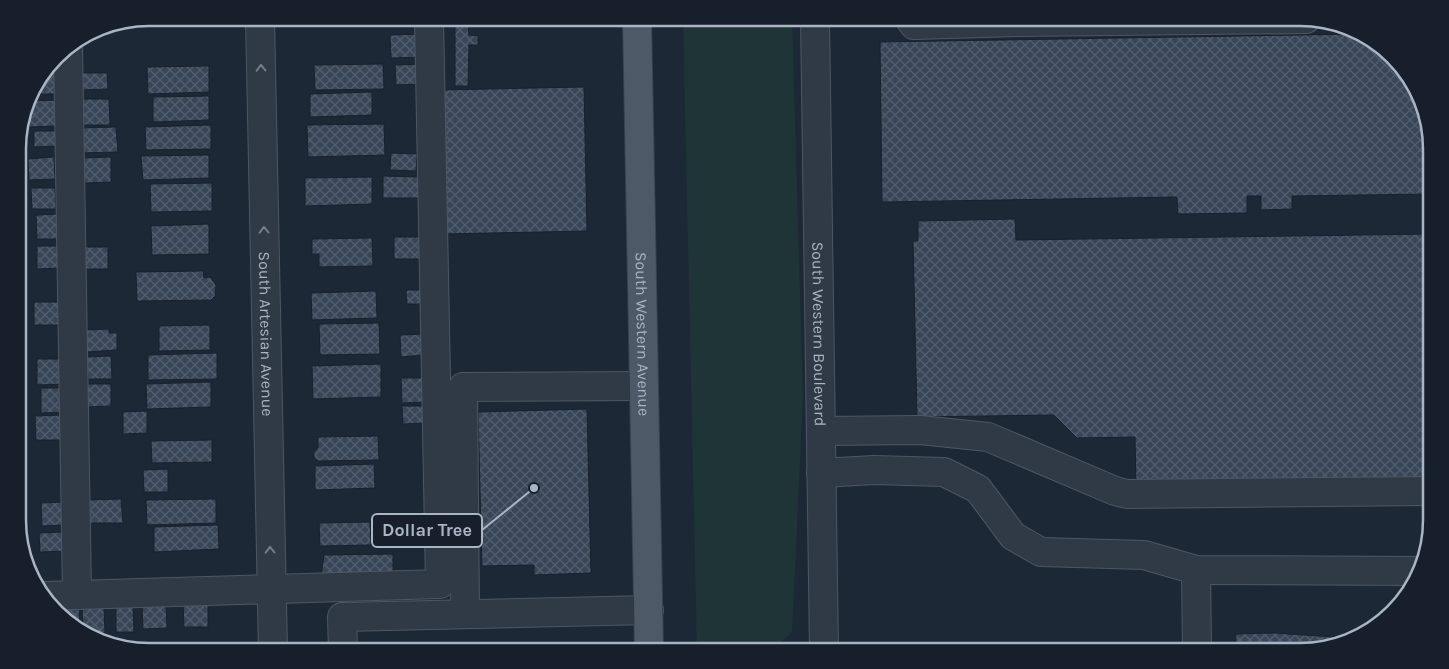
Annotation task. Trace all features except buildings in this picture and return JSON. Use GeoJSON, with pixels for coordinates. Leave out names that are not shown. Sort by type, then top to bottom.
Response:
{"type":"FeatureCollection","features":[{"type":"Feature","properties":{"kind":"main road","name":"South Western Avenue"},"geometry":{"type":"LineString","coordinates":[[637,27],[649,643]]}},
{"type":"Feature","properties":{"kind":"street","name":"South Western Boulevard"},"geometry":{"type":"LineString","coordinates":[[815,26],[823,642]]}},
{"type":"Feature","properties":{"kind":"street","name":"South Artesian Avenue"},"geometry":{"type":"LineString","coordinates":[[260,27],[273,643]]}},
{"type":"Feature","properties":{"kind":"street"},"geometry":{"type":"LineString","coordinates":[[53,596],[440,584],[429,27]]}},
{"type":"Feature","properties":{"kind":"street"},"geometry":{"type":"LineString","coordinates":[[68,57],[77,595]]}},
{"type":"Feature","properties":{"kind":"street"},"geometry":{"type":"LineString","coordinates":[[465,614],[463,387],[644,386]]}},
{"type":"Feature","properties":{"kind":"street"},"geometry":{"type":"LineString","coordinates":[[821,431],[920,430],[988,438],[1115,491],[1127,494],[1423,491]]}},
{"type":"Feature","properties":{"kind":"street"},"geometry":{"type":"LineString","coordinates":[[821,473],[874,470],[944,472],[978,489],[1013,536],[1041,552],[1144,555],[1196,570],[1411,571]]}},
{"type":"Feature","properties":{"kind":"street"},"geometry":{"type":"LineString","coordinates":[[1196,570],[1197,642]]}},
{"type":"Feature","properties":{"kind":"street"},"geometry":{"type":"LineString","coordinates":[[343,643],[342,617],[649,610]]}},
{"type":"Feature","properties":{"kind":"green space"},"geometry":{"type":"Polygon","coordinates":[[[792,26],[803,397],[792,632],[781,642],[697,643],[683,27],[792,26]]]}},
{"type":"Feature","properties":{"kind":"place","name":"Dollar Tree"},"geometry":{"type":"Point","coordinates":[534,488]}}]}
